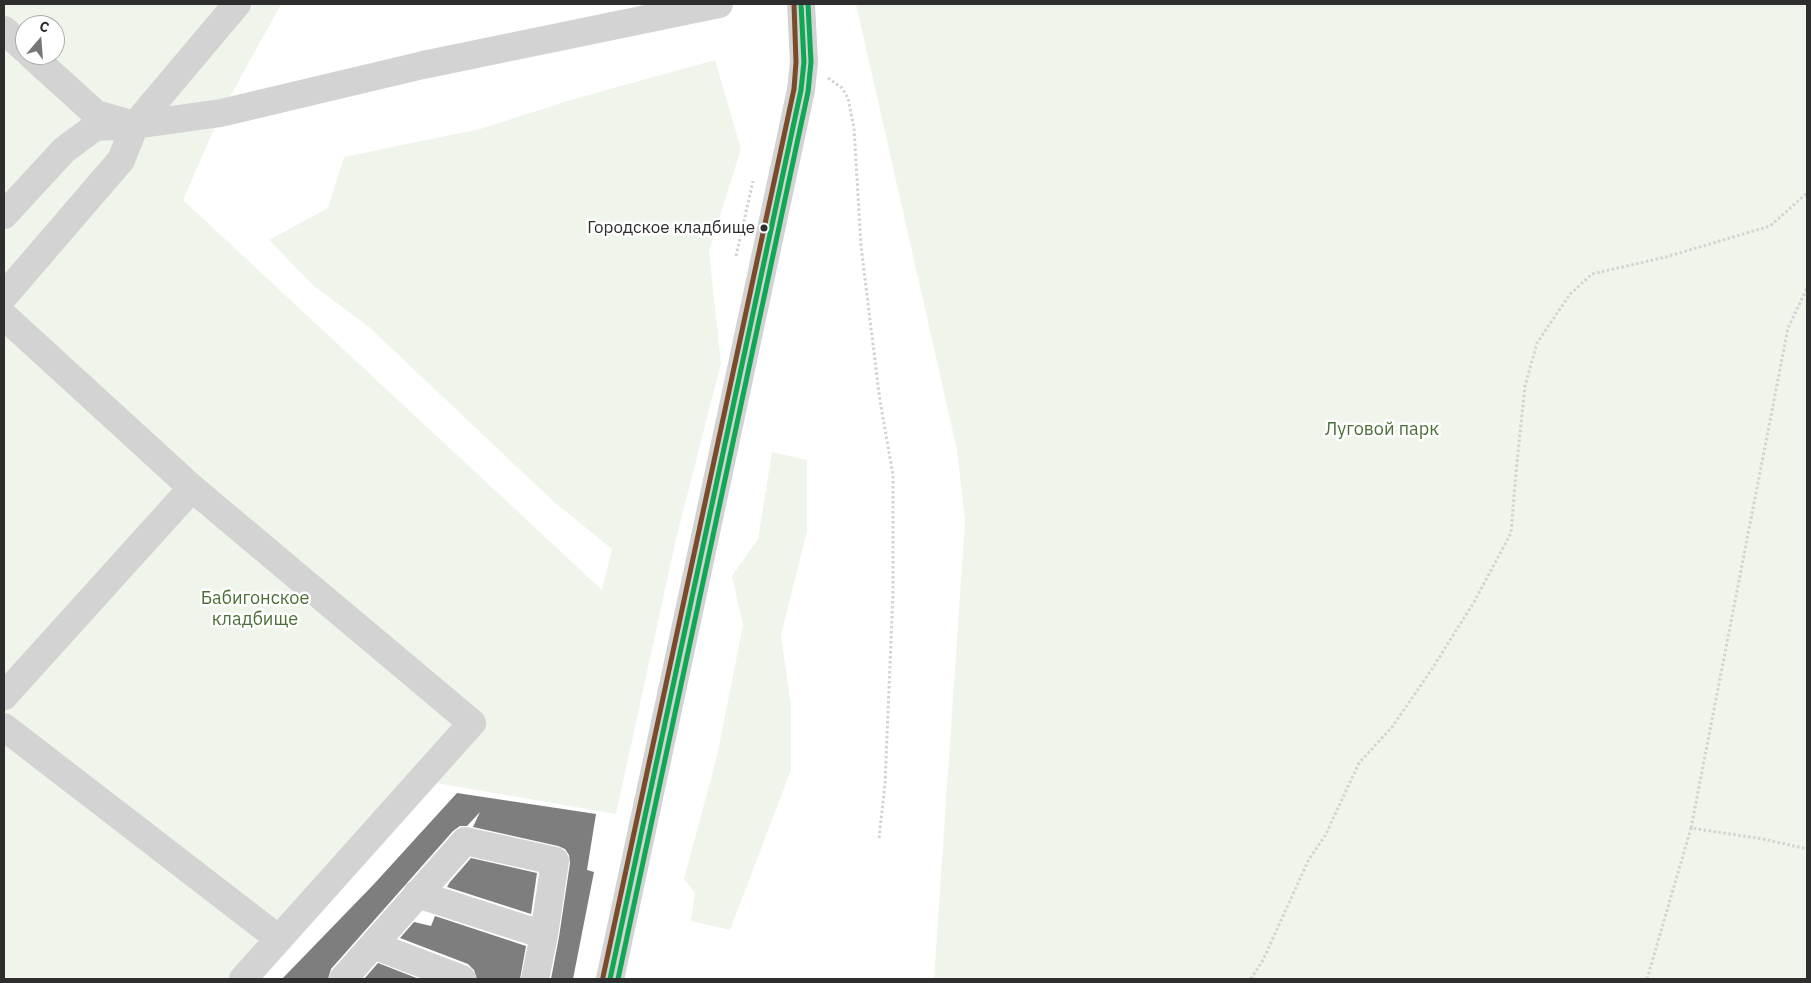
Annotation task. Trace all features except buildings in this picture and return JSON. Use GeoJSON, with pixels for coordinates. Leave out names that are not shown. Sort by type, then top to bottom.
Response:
{"type":"FeatureCollection","features":[{"type":"Feature","properties":{"kind":"street"},"geometry":{"type":"LineString","coordinates":[[4,296],[121,160],[136,125],[237,4]]}},
{"type":"Feature","properties":{"kind":"street"},"geometry":{"type":"LineString","coordinates":[[4,215],[64,150],[95,127],[136,125],[221,113],[423,65],[719,4]]}},
{"type":"Feature","properties":{"kind":"street"},"geometry":{"type":"LineString","coordinates":[[610,979],[801,90],[804,62],[801,4]]}},
{"type":"Feature","properties":{"kind":"street"},"geometry":{"type":"LineString","coordinates":[[4,30],[15,40]]}},
{"type":"Feature","properties":{"kind":"street"},"geometry":{"type":"LineString","coordinates":[[42,65],[96,114],[136,125]]}},
{"type":"Feature","properties":{"kind":"street"},"geometry":{"type":"LineString","coordinates":[[4,316],[192,488],[472,723],[243,979]]}},
{"type":"Feature","properties":{"kind":"street"},"geometry":{"type":"LineString","coordinates":[[4,696],[192,488]]}},
{"type":"Feature","properties":{"kind":"street"},"geometry":{"type":"LineString","coordinates":[[4,727],[280,939]]}},
{"type":"Feature","properties":{"kind":"street"},"geometry":{"type":"LineString","coordinates":[[343,979],[465,841],[555,861],[544,935],[534,979]]}},
{"type":"Feature","properties":{"kind":"street"},"geometry":{"type":"LineString","coordinates":[[418,894],[544,935]]}},
{"type":"Feature","properties":{"kind":"street"},"geometry":{"type":"LineString","coordinates":[[373,945],[462,979]]}},
{"type":"Feature","properties":{"kind":"path"},"geometry":{"type":"LineString","coordinates":[[804,62],[842,88],[848,98],[854,128],[861,246],[880,401],[893,475],[893,593],[885,784],[879,838]]}},
{"type":"Feature","properties":{"kind":"path"},"geometry":{"type":"LineString","coordinates":[[1251,979],[1263,960],[1308,859],[1325,836],[1359,763],[1392,727],[1430,672],[1474,602],[1511,533],[1525,386],[1537,342],[1570,294],[1592,274],[1666,257],[1770,226],[1807,194]]}},
{"type":"Feature","properties":{"kind":"path"},"geometry":{"type":"LineString","coordinates":[[1647,979],[1691,828],[1788,328],[1807,288]]}},
{"type":"Feature","properties":{"kind":"path"},"geometry":{"type":"LineString","coordinates":[[1691,828],[1763,839],[1807,849]]}},
{"type":"Feature","properties":{"kind":"green space","name":"Бабигонское кладбище"},"geometry":{"type":"Polygon","coordinates":[[[4,4],[281,4],[221,113],[183,200],[602,590],[612,549],[554,502],[369,327],[314,286],[269,240],[328,208],[344,157],[480,129],[574,99],[715,60],[741,149],[709,251],[721,363],[676,539],[616,814],[436,783],[258,979],[4,979],[4,4]]]}},
{"type":"Feature","properties":{"kind":"green space","name":"Луговой парк"},"geometry":{"type":"Polygon","coordinates":[[[856,4],[1807,4],[1807,979],[934,979],[965,520],[957,450],[856,4]]]}},
{"type":"Feature","properties":{"kind":"green space"},"geometry":{"type":"Polygon","coordinates":[[[772,452],[807,460],[807,531],[781,635],[791,706],[791,770],[730,930],[691,921],[695,893],[684,879],[717,756],[743,625],[732,576],[758,539],[772,452]]]}},
{"type":"Feature","properties":{"kind":"transit line"},"geometry":{"type":"LineString","coordinates":[[603,977],[794,89],[796,62],[794,4]]}},
{"type":"Feature","properties":{"kind":"transit line"},"geometry":{"type":"LineString","coordinates":[[610,979],[801,90],[804,62],[801,4]]}},
{"type":"Feature","properties":{"kind":"transit line"},"geometry":{"type":"LineString","coordinates":[[618,979],[808,92],[811,62],[808,4]]}},
{"type":"Feature","properties":{"kind":"place","name":"Городское кладбище"},"geometry":{"type":"Point","coordinates":[764,228]}}]}
